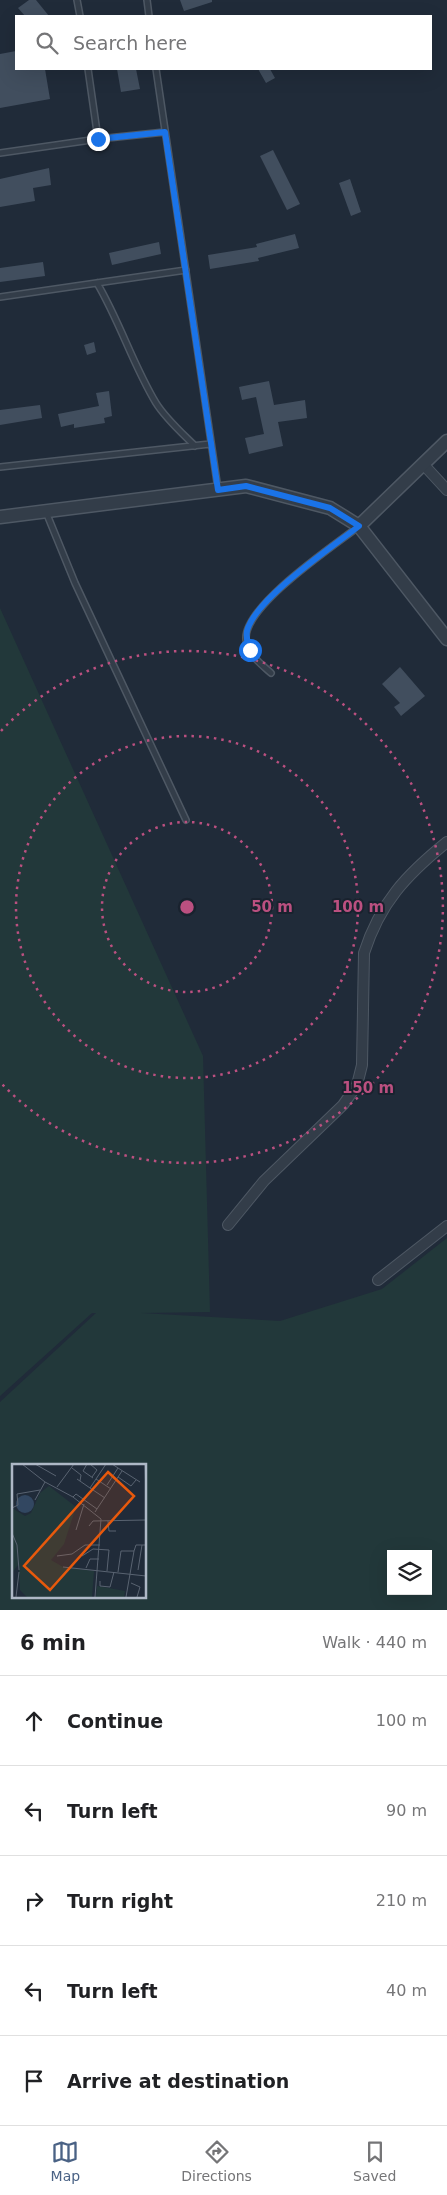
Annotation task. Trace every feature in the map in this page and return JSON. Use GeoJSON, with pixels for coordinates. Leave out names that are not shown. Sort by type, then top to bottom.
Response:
{"type":"FeatureCollection","features":[{"type":"Feature","properties":{"kind":"street"},"geometry":{"type":"LineString","coordinates":[[359,526],[447,441]]}},
{"type":"Feature","properties":{"kind":"street"},"geometry":{"type":"LineString","coordinates":[[423,464],[447,490]]}},
{"type":"Feature","properties":{"kind":"street"},"geometry":{"type":"LineString","coordinates":[[0,517],[246,486],[330,508],[359,526],[447,639]]}},
{"type":"Feature","properties":{"kind":"street"},"geometry":{"type":"LineString","coordinates":[[228,1225],[264,1181],[343,1105],[357,1085],[362,1065],[364,954],[369,938],[380,915],[402,882],[420,863],[447,842]]}},
{"type":"Feature","properties":{"kind":"street"},"geometry":{"type":"LineString","coordinates":[[378,1280],[447,1226]]}},
{"type":"Feature","properties":{"kind":"lane"},"geometry":{"type":"LineString","coordinates":[[77,0],[80,15]]}},
{"type":"Feature","properties":{"kind":"lane"},"geometry":{"type":"LineString","coordinates":[[146,0],[149,15]]}},
{"type":"Feature","properties":{"kind":"lane"},"geometry":{"type":"LineString","coordinates":[[88,70],[98,139]]}},
{"type":"Feature","properties":{"kind":"lane"},"geometry":{"type":"LineString","coordinates":[[156,70],[218,490]]}},
{"type":"Feature","properties":{"kind":"lane"},"geometry":{"type":"LineString","coordinates":[[0,153],[98,139],[165,132]]}},
{"type":"Feature","properties":{"kind":"lane"},"geometry":{"type":"LineString","coordinates":[[0,297],[186,270]]}},
{"type":"Feature","properties":{"kind":"lane"},"geometry":{"type":"LineString","coordinates":[[97,283],[112,307],[142,379],[158,406],[195,446]]}},
{"type":"Feature","properties":{"kind":"lane"},"geometry":{"type":"LineString","coordinates":[[0,467],[210,444]]}},
{"type":"Feature","properties":{"kind":"lane"},"geometry":{"type":"LineString","coordinates":[[46,512],[75,583],[186,820]]}},
{"type":"Feature","properties":{"kind":"lane"},"geometry":{"type":"LineString","coordinates":[[271,673],[256,660],[246,640],[252,620],[273,594],[359,526]]}},
{"type":"Feature","properties":{"kind":"green space"},"geometry":{"type":"Polygon","coordinates":[[[0,608],[203,1056],[210,1312],[141,1313],[280,1321],[382,1289],[447,1238],[447,1610],[0,1610],[0,1402],[96,1313],[92,1313],[0,1396],[0,608]]]}},
{"type":"Feature","properties":{"kind":"building"},"geometry":{"type":"Polygon","coordinates":[[[29,0],[36,0],[48,15],[24,15],[18,8],[29,0]]]}},
{"type":"Feature","properties":{"kind":"building"},"geometry":{"type":"Polygon","coordinates":[[[180,0],[212,0],[212,2],[184,11],[180,0]]]}},
{"type":"Feature","properties":{"kind":"building"},"geometry":{"type":"Polygon","coordinates":[[[15,51],[15,70],[45,70],[50,99],[0,108],[0,54],[15,51]]]}},
{"type":"Feature","properties":{"kind":"building"},"geometry":{"type":"Polygon","coordinates":[[[117,70],[136,70],[140,89],[121,92],[117,70]]]}},
{"type":"Feature","properties":{"kind":"building"},"geometry":{"type":"Polygon","coordinates":[[[259,70],[271,70],[275,78],[266,83],[259,70]]]}},
{"type":"Feature","properties":{"kind":"building"},"geometry":{"type":"Polygon","coordinates":[[[273,150],[300,204],[287,210],[260,156],[273,150]]]}},
{"type":"Feature","properties":{"kind":"building"},"geometry":{"type":"Polygon","coordinates":[[[49,168],[51,185],[33,188],[35,201],[0,207],[0,179],[49,168]]]}},
{"type":"Feature","properties":{"kind":"building"},"geometry":{"type":"Polygon","coordinates":[[[350,179],[361,212],[351,216],[339,183],[350,179]]]}},
{"type":"Feature","properties":{"kind":"building"},"geometry":{"type":"Polygon","coordinates":[[[295,234],[299,248],[258,258],[259,261],[210,269],[208,255],[257,247],[256,244],[295,234]]]}},
{"type":"Feature","properties":{"kind":"building"},"geometry":{"type":"Polygon","coordinates":[[[159,242],[161,254],[112,265],[109,253],[159,242]]]}},
{"type":"Feature","properties":{"kind":"building"},"geometry":{"type":"Polygon","coordinates":[[[43,262],[45,276],[0,282],[0,268],[43,262]]]}},
{"type":"Feature","properties":{"kind":"building"},"geometry":{"type":"Polygon","coordinates":[[[94,342],[96,352],[87,355],[84,345],[94,342]]]}},
{"type":"Feature","properties":{"kind":"building"},"geometry":{"type":"Polygon","coordinates":[[[269,381],[274,405],[305,400],[307,418],[278,422],[283,446],[249,454],[245,438],[264,434],[256,397],[242,400],[239,387],[269,381]]]}},
{"type":"Feature","properties":{"kind":"building"},"geometry":{"type":"Polygon","coordinates":[[[109,391],[112,416],[104,418],[105,423],[74,428],[74,424],[61,427],[58,414],[99,406],[96,393],[109,391]]]}},
{"type":"Feature","properties":{"kind":"building"},"geometry":{"type":"Polygon","coordinates":[[[40,405],[42,418],[0,425],[0,410],[40,405]]]}},
{"type":"Feature","properties":{"kind":"building"},"geometry":{"type":"Polygon","coordinates":[[[400,667],[425,696],[401,716],[394,707],[400,703],[382,684],[400,667]]]}},
{"type":"Feature","properties":{"kind":"route"},"geometry":{"type":"LineString","coordinates":[[98,139],[165,132],[218,490],[246,486],[330,508],[359,526],[273,594],[252,620],[246,640],[250,650]]}}]}
